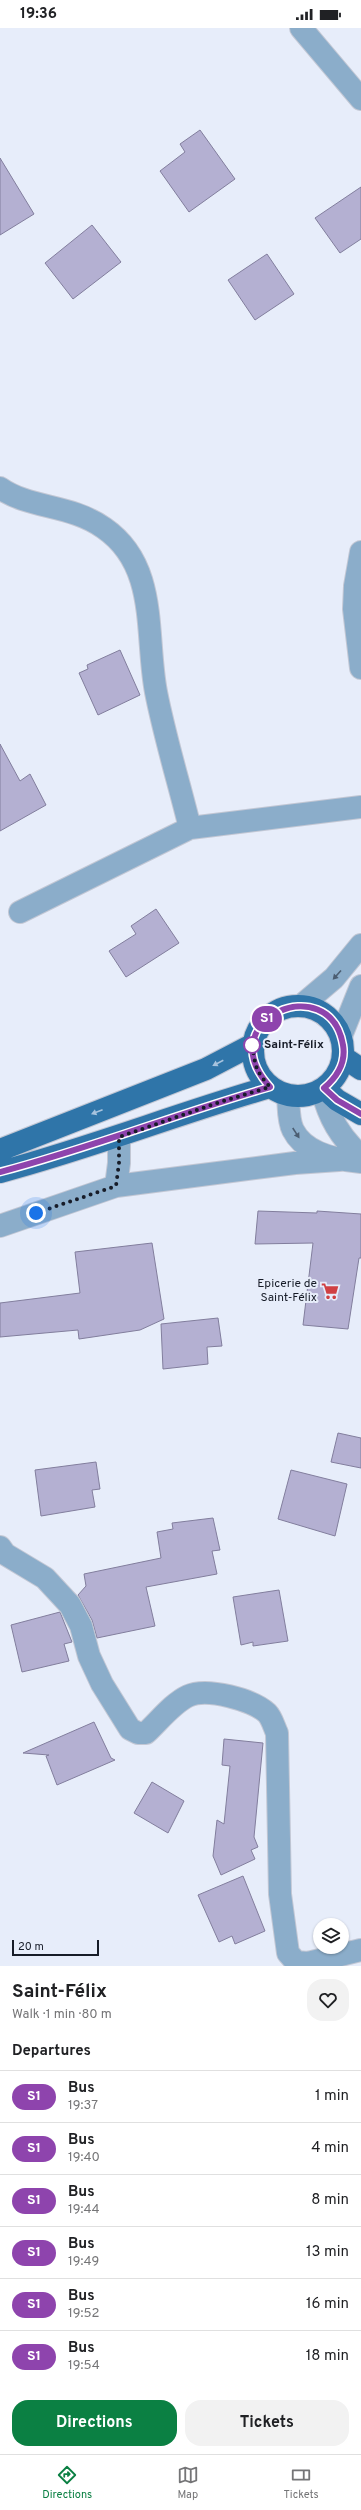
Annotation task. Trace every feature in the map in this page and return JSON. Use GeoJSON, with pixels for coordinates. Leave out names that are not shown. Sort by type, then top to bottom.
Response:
{"type":"FeatureCollection","features":[{"type":"Feature","properties":{"kind":"main road"},"geometry":{"type":"LineString","coordinates":[[279,1092],[259,1075],[253,1061],[252,1045],[256,1032],[264,1021],[274,1012],[287,1007],[301,1006],[321,1012],[336,1026],[342,1046],[361,1069]]}},
{"type":"Feature","properties":{"kind":"main road"},"geometry":{"type":"LineString","coordinates":[[0,1150],[206,1069],[252,1045]]}},
{"type":"Feature","properties":{"kind":"main road"},"geometry":{"type":"LineString","coordinates":[[0,1172],[119,1137],[220,1102],[279,1092],[300,1097],[323,1089],[337,1075],[342,1046]]}},
{"type":"Feature","properties":{"kind":"main road"},"geometry":{"type":"LineString","coordinates":[[323,1089],[337,1100],[361,1114]]}},
{"type":"Feature","properties":{"kind":"street"},"geometry":{"type":"LineString","coordinates":[[301,28],[361,99]]}},
{"type":"Feature","properties":{"kind":"street"},"geometry":{"type":"LineString","coordinates":[[0,488],[13,497],[71,511],[103,527],[125,544],[145,589],[156,691],[190,828]]}},
{"type":"Feature","properties":{"kind":"street"},"geometry":{"type":"LineString","coordinates":[[361,552],[355,586],[354,609],[361,668]]}},
{"type":"Feature","properties":{"kind":"street"},"geometry":{"type":"LineString","coordinates":[[20,912],[190,828],[361,807]]}},
{"type":"Feature","properties":{"kind":"street"},"geometry":{"type":"LineString","coordinates":[[301,1006],[322,990],[334,978],[361,945]]}},
{"type":"Feature","properties":{"kind":"street"},"geometry":{"type":"LineString","coordinates":[[342,1046],[361,986]]}},
{"type":"Feature","properties":{"kind":"street"},"geometry":{"type":"LineString","coordinates":[[323,1089],[336,1127],[345,1142],[361,1156]]}},
{"type":"Feature","properties":{"kind":"street"},"geometry":{"type":"LineString","coordinates":[[279,1092],[292,1130],[301,1141],[318,1152],[340,1160]]}},
{"type":"Feature","properties":{"kind":"street"},"geometry":{"type":"LineString","coordinates":[[116,1186],[119,1163],[119,1137]]}},
{"type":"Feature","properties":{"kind":"street"},"geometry":{"type":"LineString","coordinates":[[0,1226],[116,1186],[295,1163],[340,1160],[361,1162]]}},
{"type":"Feature","properties":{"kind":"street"},"geometry":{"type":"LineString","coordinates":[[0,1547],[5,1554],[45,1578],[70,1605],[81,1626],[89,1656],[102,1684],[130,1729],[138,1734],[146,1732],[187,1696],[199,1692],[218,1693],[249,1704],[268,1714],[277,1733],[280,1894],[288,1953],[296,1962],[309,1964],[361,1950]]}},
{"type":"Feature","properties":{"kind":"building"},"geometry":{"type":"Polygon","coordinates":[[[200,130],[235,179],[189,212],[160,171],[185,152],[180,144],[200,130]]]}},
{"type":"Feature","properties":{"kind":"building"},"geometry":{"type":"Polygon","coordinates":[[[0,158],[34,214],[0,235],[0,158]]]}},
{"type":"Feature","properties":{"kind":"building"},"geometry":{"type":"Polygon","coordinates":[[[361,187],[361,239],[340,253],[315,218],[361,187]]]}},
{"type":"Feature","properties":{"kind":"building"},"geometry":{"type":"Polygon","coordinates":[[[92,225],[121,262],[73,299],[45,263],[92,225]]]}},
{"type":"Feature","properties":{"kind":"building"},"geometry":{"type":"Polygon","coordinates":[[[267,254],[294,294],[255,320],[228,280],[267,254]]]}},
{"type":"Feature","properties":{"kind":"building"},"geometry":{"type":"Polygon","coordinates":[[[120,650],[140,695],[98,715],[79,673],[88,669],[87,665],[120,650]]]}},
{"type":"Feature","properties":{"kind":"building"},"geometry":{"type":"Polygon","coordinates":[[[0,744],[20,781],[30,774],[46,805],[0,831],[0,744]]]}},
{"type":"Feature","properties":{"kind":"building"},"geometry":{"type":"Polygon","coordinates":[[[156,909],[179,943],[126,977],[109,951],[136,934],[131,926],[156,909]]]}},
{"type":"Feature","properties":{"kind":"building","name":"Epicerie de Saint-Félix"},"geometry":{"type":"Polygon","coordinates":[[[258,1211],[317,1213],[317,1211],[361,1214],[361,1258],[359,1258],[348,1329],[303,1325],[313,1243],[255,1244],[258,1211]]]}},
{"type":"Feature","properties":{"kind":"building"},"geometry":{"type":"Polygon","coordinates":[[[152,1243],[164,1319],[140,1330],[79,1339],[78,1330],[0,1337],[0,1303],[80,1293],[75,1252],[152,1243]]]}},
{"type":"Feature","properties":{"kind":"building"},"geometry":{"type":"Polygon","coordinates":[[[218,1318],[222,1346],[207,1347],[208,1364],[163,1369],[161,1324],[218,1318]]]}},
{"type":"Feature","properties":{"kind":"building"},"geometry":{"type":"Polygon","coordinates":[[[338,1433],[361,1438],[361,1468],[331,1462],[338,1433]]]}},
{"type":"Feature","properties":{"kind":"building"},"geometry":{"type":"Polygon","coordinates":[[[96,1462],[100,1489],[92,1490],[95,1507],[41,1516],[35,1470],[96,1462]]]}},
{"type":"Feature","properties":{"kind":"building"},"geometry":{"type":"Polygon","coordinates":[[[291,1470],[347,1484],[335,1536],[278,1519],[291,1470]]]}},
{"type":"Feature","properties":{"kind":"building"},"geometry":{"type":"Polygon","coordinates":[[[213,1518],[220,1550],[212,1551],[217,1574],[146,1587],[155,1626],[97,1638],[92,1620],[78,1595],[86,1586],[84,1574],[161,1558],[157,1532],[173,1529],[172,1523],[213,1518]]]}},
{"type":"Feature","properties":{"kind":"building"},"geometry":{"type":"Polygon","coordinates":[[[279,1590],[288,1641],[253,1646],[253,1642],[241,1645],[233,1597],[279,1590]]]}},
{"type":"Feature","properties":{"kind":"building"},"geometry":{"type":"Polygon","coordinates":[[[60,1612],[72,1642],[64,1644],[69,1661],[22,1672],[11,1625],[60,1612]]]}},
{"type":"Feature","properties":{"kind":"building"},"geometry":{"type":"Polygon","coordinates":[[[94,1722],[111,1758],[115,1760],[57,1785],[46,1756],[49,1755],[23,1753],[94,1722]]]}},
{"type":"Feature","properties":{"kind":"building"},"geometry":{"type":"Polygon","coordinates":[[[224,1739],[263,1743],[254,1837],[258,1847],[251,1850],[255,1859],[221,1875],[213,1856],[217,1820],[224,1824],[230,1766],[222,1765],[224,1739]]]}},
{"type":"Feature","properties":{"kind":"building"},"geometry":{"type":"Polygon","coordinates":[[[152,1782],[184,1801],[168,1833],[134,1813],[152,1782]]]}},
{"type":"Feature","properties":{"kind":"building"},"geometry":{"type":"Polygon","coordinates":[[[243,1876],[265,1931],[235,1944],[232,1936],[219,1942],[198,1895],[243,1876]]]}},
{"type":"Feature","properties":{"kind":"bus line","name":"S1"},"geometry":{"type":"LineString","coordinates":[[0,1172],[68,1154],[220,1102],[270,1087],[259,1075],[253,1061],[252,1045],[256,1032],[264,1021],[274,1012],[287,1007],[311,1007],[330,1018],[336,1026],[341,1036],[343,1057],[337,1075],[332,1082],[324,1088],[337,1100],[361,1114]]}},
{"type":"Feature","properties":{"kind":"place","name":"Saint-Félix"},"geometry":{"type":"Point","coordinates":[252,1045]}},
{"type":"Feature","properties":{"kind":"place","name":"Epicerie de Saint-Félix"},"geometry":{"type":"Point","coordinates":[330,1291]}},
{"type":"Feature","properties":{"kind":"route"},"geometry":{"type":"LineString","coordinates":[[36,1213],[116,1186],[119,1163],[119,1137],[220,1102],[270,1087],[259,1075],[253,1061],[252,1045]]}}]}
